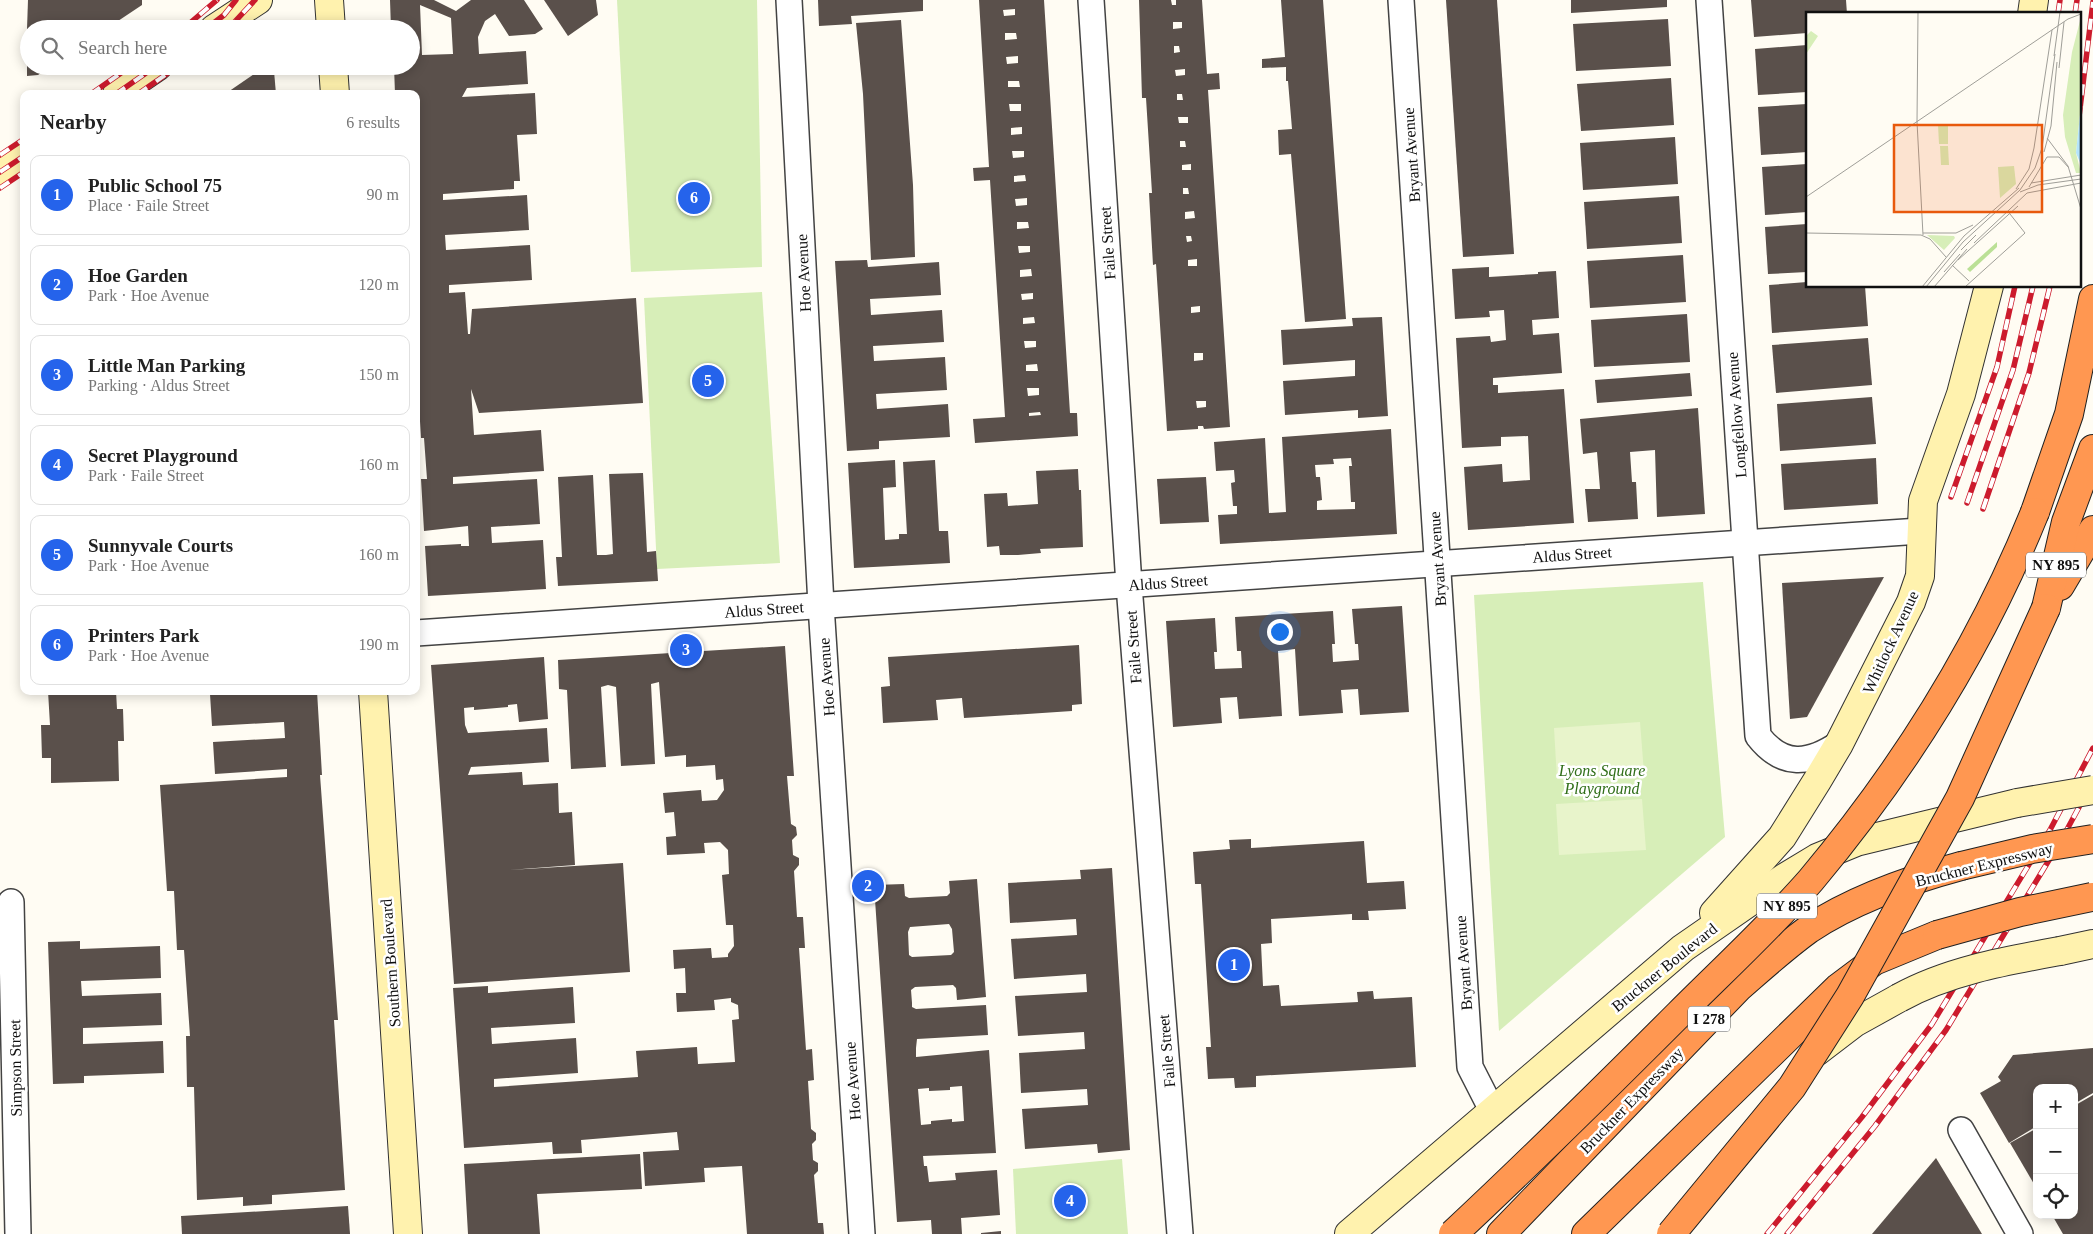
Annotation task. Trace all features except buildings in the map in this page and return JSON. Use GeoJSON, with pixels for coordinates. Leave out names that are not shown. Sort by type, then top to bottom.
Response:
{"type":"FeatureCollection","features":[{"type":"Feature","properties":{"kind":"highway","name":"NY 895"},"geometry":{"type":"LineString","coordinates":[[1454,1234],[1537,1156],[1780,914],[1845,837],[1902,760],[1955,675],[1992,608],[2035,512],[2069,414],[2093,299]]}},
{"type":"Feature","properties":{"kind":"highway","name":"NY 895"},"geometry":{"type":"LineString","coordinates":[[1671,1234],[1792,1087],[1850,996],[1967,784],[2046,608],[2066,522],[2093,449]]}},
{"type":"Feature","properties":{"kind":"highway"},"geometry":{"type":"LineString","coordinates":[[2046,608],[2093,530]]}},
{"type":"Feature","properties":{"kind":"highway","name":"Bruckner Expressway"},"geometry":{"type":"LineString","coordinates":[[1501,1234],[1738,988],[1768,961],[1810,929],[1854,904],[1927,875],[2032,849],[2093,839]]}},
{"type":"Feature","properties":{"kind":"highway"},"geometry":{"type":"LineString","coordinates":[[1586,1234],[1838,988],[1874,962],[1937,935],[2020,912],[2093,897]]}},
{"type":"Feature","properties":{"kind":"main road"},"geometry":{"type":"LineString","coordinates":[[228,20],[258,0]]}},
{"type":"Feature","properties":{"kind":"main road"},"geometry":{"type":"LineString","coordinates":[[329,0],[330,20]]}},
{"type":"Feature","properties":{"kind":"main road"},"geometry":{"type":"LineString","coordinates":[[123,90],[145,75]]}},
{"type":"Feature","properties":{"kind":"main road"},"geometry":{"type":"LineString","coordinates":[[334,75],[335,90]]}},
{"type":"Feature","properties":{"kind":"main road"},"geometry":{"type":"LineString","coordinates":[[0,172],[20,159]]}},
{"type":"Feature","properties":{"kind":"main road","name":"Whitlock Avenue"},"geometry":{"type":"LineString","coordinates":[[1683,948],[1782,837],[1839,744],[1911,602],[1920,576],[1920,531],[1927,489],[1961,394],[1988,288]]}},
{"type":"Feature","properties":{"kind":"main road","name":"Southern Boulevard"},"geometry":{"type":"LineString","coordinates":[[373,695],[408,1234]]}},
{"type":"Feature","properties":{"kind":"main road","name":"Bruckner Boulevard"},"geometry":{"type":"LineString","coordinates":[[1349,1234],[1683,948],[1784,878],[1817,858],[1856,842],[2017,803],[2093,790]]}},
{"type":"Feature","properties":{"kind":"main road"},"geometry":{"type":"LineString","coordinates":[[1661,1234],[1809,1058],[1854,1023],[1931,982],[1952,975],[2004,962],[2093,944]]}},
{"type":"Feature","properties":{"kind":"street","name":"Hoe Avenue"},"geometry":{"type":"LineString","coordinates":[[790,0],[821,605],[862,1234]]}},
{"type":"Feature","properties":{"kind":"street","name":"Faile Street"},"geometry":{"type":"LineString","coordinates":[[1091,0],[1128,585],[1180,1234]]}},
{"type":"Feature","properties":{"kind":"street","name":"Bryant Avenue"},"geometry":{"type":"LineString","coordinates":[[1401,0],[1470,1067],[1493,1112]]}},
{"type":"Feature","properties":{"kind":"street","name":"Longfellow Avenue"},"geometry":{"type":"LineString","coordinates":[[1709,0],[1758,736],[1766,747],[1778,756],[1792,760],[1821,756],[1839,744]]}},
{"type":"Feature","properties":{"kind":"street","name":"Aldus Street"},"geometry":{"type":"LineString","coordinates":[[420,633],[1920,531]]}},
{"type":"Feature","properties":{"kind":"street","name":"Simpson Street"},"geometry":{"type":"LineString","coordinates":[[12,902],[18,1234]]}},
{"type":"Feature","properties":{"kind":"street"},"geometry":{"type":"LineString","coordinates":[[1961,1130],[2020,1234]]}},
{"type":"Feature","properties":{"kind":"green space"},"geometry":{"type":"Polygon","coordinates":[[[617,0],[757,0],[762,267],[631,272],[617,0]]]}},
{"type":"Feature","properties":{"kind":"green space"},"geometry":{"type":"Polygon","coordinates":[[[762,292],[780,563],[657,569],[644,298],[762,292]]]}},
{"type":"Feature","properties":{"kind":"green space","name":"Lyons Square Playground"},"geometry":{"type":"Polygon","coordinates":[[[1703,582],[1725,837],[1499,1031],[1474,595],[1703,582]]]}},
{"type":"Feature","properties":{"kind":"green space"},"geometry":{"type":"Polygon","coordinates":[[[1640,722],[1644,773],[1557,779],[1554,728],[1640,722]]]}},
{"type":"Feature","properties":{"kind":"green space"},"geometry":{"type":"Polygon","coordinates":[[[1642,799],[1646,850],[1559,855],[1556,804],[1642,799]]]}},
{"type":"Feature","properties":{"kind":"green space"},"geometry":{"type":"Polygon","coordinates":[[[1122,1159],[1128,1234],[1016,1234],[1013,1169],[1122,1159]]]}},
{"type":"Feature","properties":{"kind":"railway"},"geometry":{"type":"LineString","coordinates":[[194,20],[217,0]]}},
{"type":"Feature","properties":{"kind":"railway"},"geometry":{"type":"LineString","coordinates":[[218,20],[236,0]]}},
{"type":"Feature","properties":{"kind":"railway"},"geometry":{"type":"LineString","coordinates":[[236,20],[255,0]]}},
{"type":"Feature","properties":{"kind":"railway"},"geometry":{"type":"LineString","coordinates":[[2058,12],[2060,0]]}},
{"type":"Feature","properties":{"kind":"railway"},"geometry":{"type":"LineString","coordinates":[[2075,12],[2077,0]]}},
{"type":"Feature","properties":{"kind":"railway"},"geometry":{"type":"LineString","coordinates":[[2080,109],[2093,2]]}},
{"type":"Feature","properties":{"kind":"railway"},"geometry":{"type":"LineString","coordinates":[[97,90],[118,75]]}},
{"type":"Feature","properties":{"kind":"railway"},"geometry":{"type":"LineString","coordinates":[[122,90],[143,75]]}},
{"type":"Feature","properties":{"kind":"railway"},"geometry":{"type":"LineString","coordinates":[[144,90],[165,75]]}},
{"type":"Feature","properties":{"kind":"railway"},"geometry":{"type":"LineString","coordinates":[[0,155],[20,142]]}},
{"type":"Feature","properties":{"kind":"railway"},"geometry":{"type":"LineString","coordinates":[[0,172],[20,159]]}},
{"type":"Feature","properties":{"kind":"railway"},"geometry":{"type":"LineString","coordinates":[[0,188],[20,175]]}},
{"type":"Feature","properties":{"kind":"railway"},"geometry":{"type":"LineString","coordinates":[[1951,497],[1997,367],[2015,288]]}},
{"type":"Feature","properties":{"kind":"railway"},"geometry":{"type":"LineString","coordinates":[[1967,503],[2013,370],[2033,288]]}},
{"type":"Feature","properties":{"kind":"railway"},"geometry":{"type":"LineString","coordinates":[[1983,509],[2029,373],[2050,288]]}},
{"type":"Feature","properties":{"kind":"railway"},"geometry":{"type":"LineString","coordinates":[[1767,1234],[1862,1117],[1932,1024],[2050,830],[2093,748]]}},
{"type":"Feature","properties":{"kind":"railway"},"geometry":{"type":"LineString","coordinates":[[1787,1234],[1875,1126],[1946,1030],[2063,837],[2093,781]]}},
{"type":"Feature","properties":{"kind":"place","name":"Printers Park"},"geometry":{"type":"Point","coordinates":[694,198]}},
{"type":"Feature","properties":{"kind":"place","name":"Sunnyvale Courts"},"geometry":{"type":"Point","coordinates":[708,381]}},
{"type":"Feature","properties":{"kind":"place","name":"Little Man Parking"},"geometry":{"type":"Point","coordinates":[686,650]}},
{"type":"Feature","properties":{"kind":"place","name":"Hoe Garden"},"geometry":{"type":"Point","coordinates":[868,886]}},
{"type":"Feature","properties":{"kind":"place","name":"Public School 75"},"geometry":{"type":"Point","coordinates":[1234,965]}},
{"type":"Feature","properties":{"kind":"place","name":"Secret Playground"},"geometry":{"type":"Point","coordinates":[1070,1201]}}]}
